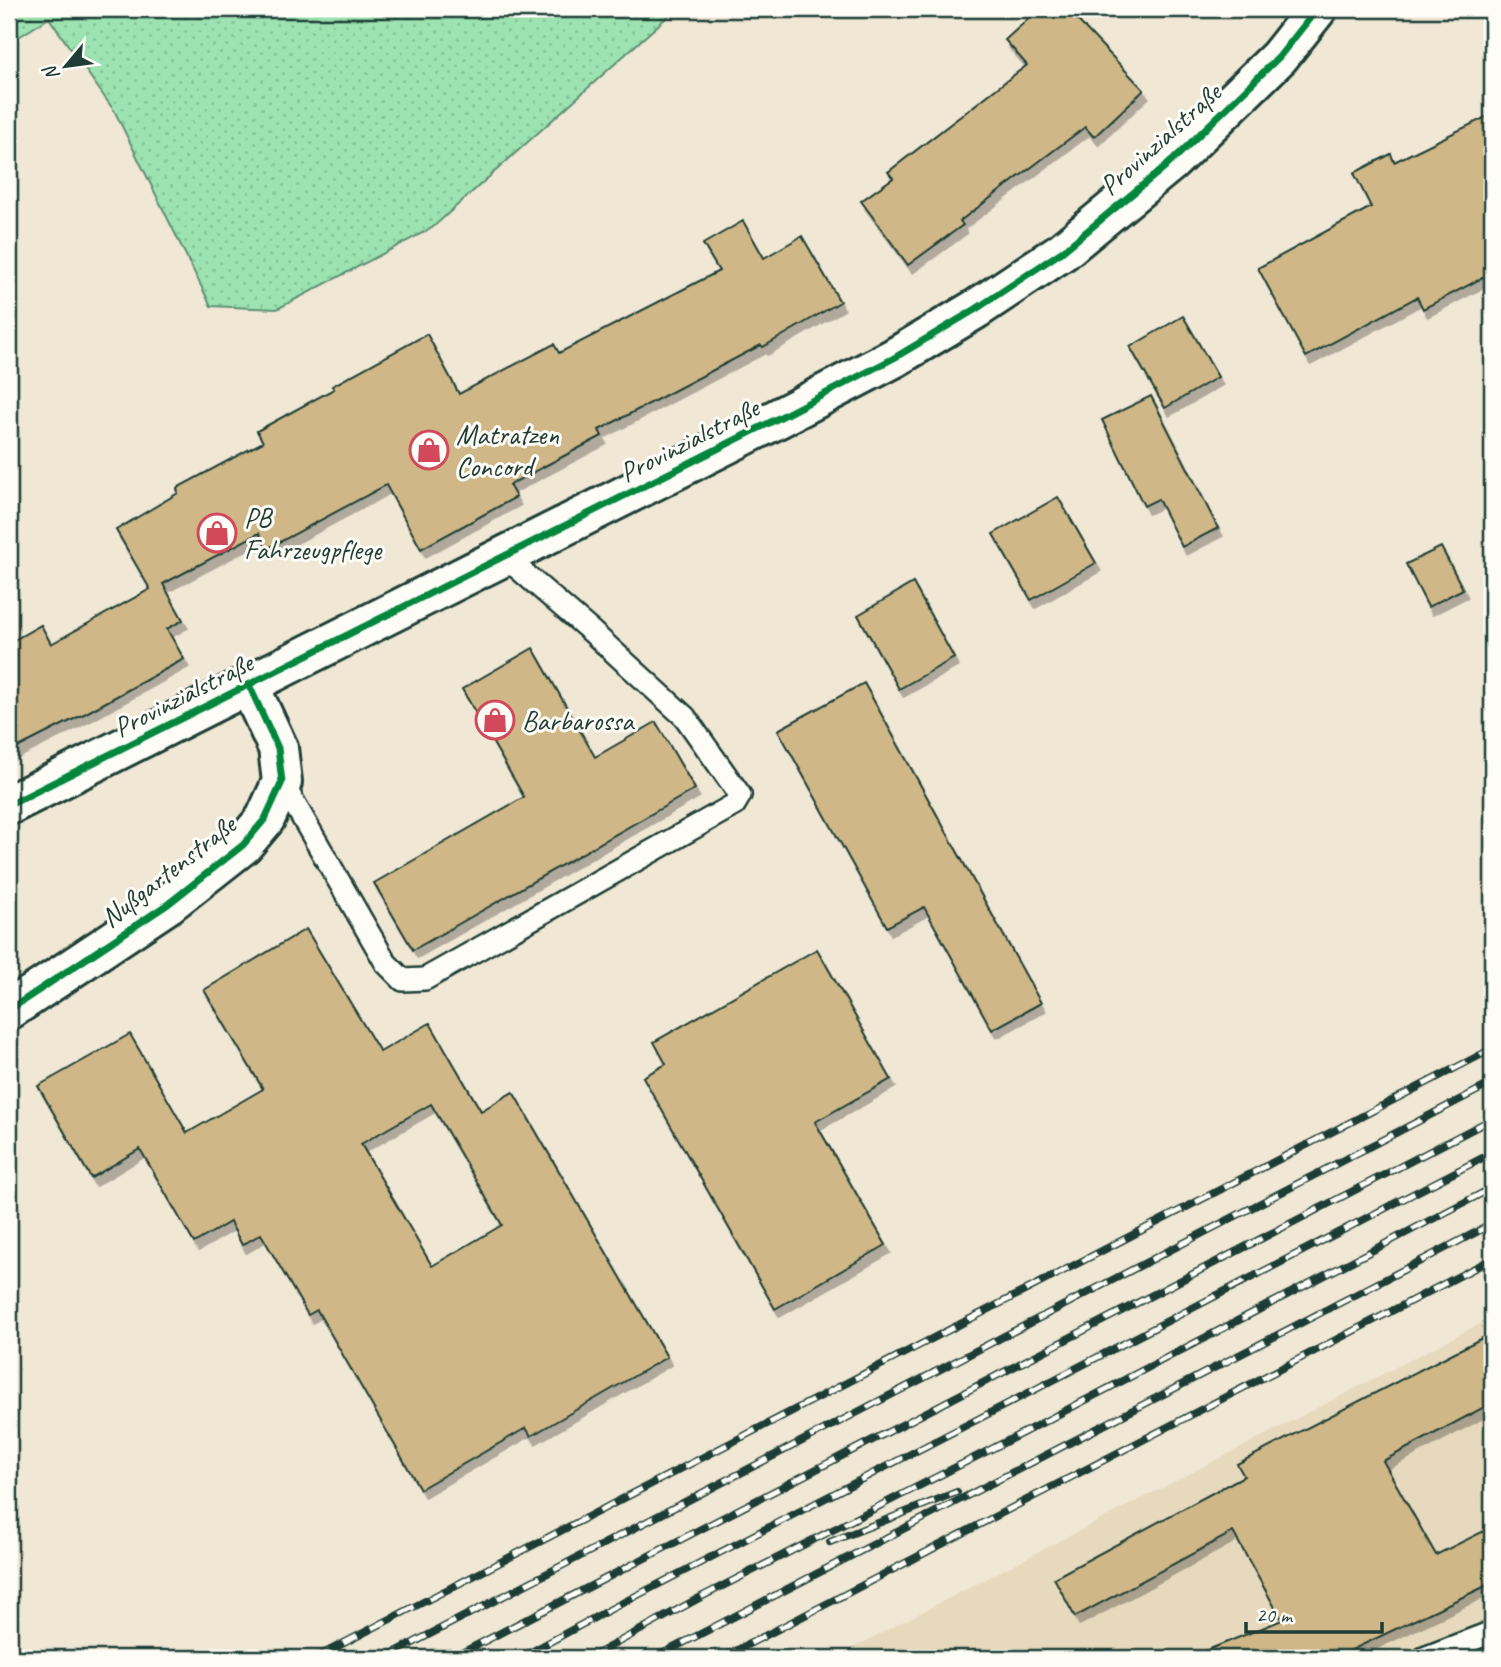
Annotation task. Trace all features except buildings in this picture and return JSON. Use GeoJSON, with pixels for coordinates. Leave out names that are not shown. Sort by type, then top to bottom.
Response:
{"type":"FeatureCollection","features":[{"type":"Feature","properties":{"kind":"main road","name":"Provinzialstraße"},"geometry":{"type":"LineString","coordinates":[[9,805],[894,358],[976,309],[1063,251],[1172,161],[1279,57],[1317,9]]}},
{"type":"Feature","properties":{"kind":"main road"},"geometry":{"type":"LineString","coordinates":[[249,685],[278,748],[282,782]]}},
{"type":"Feature","properties":{"kind":"main road","name":"Nußgartenstraße"},"geometry":{"type":"LineString","coordinates":[[9,1010],[168,904],[243,845],[265,819],[282,782]]}},
{"type":"Feature","properties":{"kind":"lane"},"geometry":{"type":"LineString","coordinates":[[282,782],[386,963],[403,979],[425,979],[734,805],[740,795],[685,718],[505,556]]}},
{"type":"Feature","properties":{"kind":"lane"},"geometry":{"type":"LineString","coordinates":[[1424,1658],[1492,1632]]}},
{"type":"Feature","properties":{"kind":"shaded area"},"geometry":{"type":"Polygon","coordinates":[[[1492,1318],[1492,1658],[833,1658],[1470,1329],[1492,1318]]]}},
{"type":"Feature","properties":{"kind":"green space"},"geometry":{"type":"Polygon","coordinates":[[[9,9],[676,9],[432,228],[277,309],[211,306],[115,112],[49,18],[9,43],[9,9]]]}},
{"type":"Feature","properties":{"kind":"railway"},"geometry":{"type":"LineString","coordinates":[[315,1658],[1492,1049]]}},
{"type":"Feature","properties":{"kind":"railway"},"geometry":{"type":"LineString","coordinates":[[384,1658],[1492,1083]]}},
{"type":"Feature","properties":{"kind":"railway"},"geometry":{"type":"LineString","coordinates":[[452,1658],[1492,1119]]}},
{"type":"Feature","properties":{"kind":"railway"},"geometry":{"type":"LineString","coordinates":[[520,1658],[1492,1153]]}},
{"type":"Feature","properties":{"kind":"railway"},"geometry":{"type":"LineString","coordinates":[[589,1658],[701,1597],[1492,1188]]}},
{"type":"Feature","properties":{"kind":"railway"},"geometry":{"type":"LineString","coordinates":[[654,1658],[1492,1224]]}},
{"type":"Feature","properties":{"kind":"railway"},"geometry":{"type":"LineString","coordinates":[[722,1658],[1492,1259]]}},
{"type":"Feature","properties":{"kind":"railway"},"geometry":{"type":"LineString","coordinates":[[830,1542],[957,1492]]}},
{"type":"Feature","properties":{"kind":"cycle path"},"geometry":{"type":"LineString","coordinates":[[9,805],[769,423],[894,358],[976,309],[1063,251],[1172,161],[1279,57],[1317,9]]}},
{"type":"Feature","properties":{"kind":"cycle path"},"geometry":{"type":"LineString","coordinates":[[9,1010],[168,904],[243,845],[265,819],[282,782],[278,748],[249,685]]}},
{"type":"Feature","properties":{"kind":"place","name":"Matratzen Concord"},"geometry":{"type":"Point","coordinates":[429,450]}},
{"type":"Feature","properties":{"kind":"place","name":"PB Fahrzeugpflege"},"geometry":{"type":"Point","coordinates":[217,533]}},
{"type":"Feature","properties":{"kind":"place","name":"Barbarossa"},"geometry":{"type":"Point","coordinates":[495,720]}}]}
